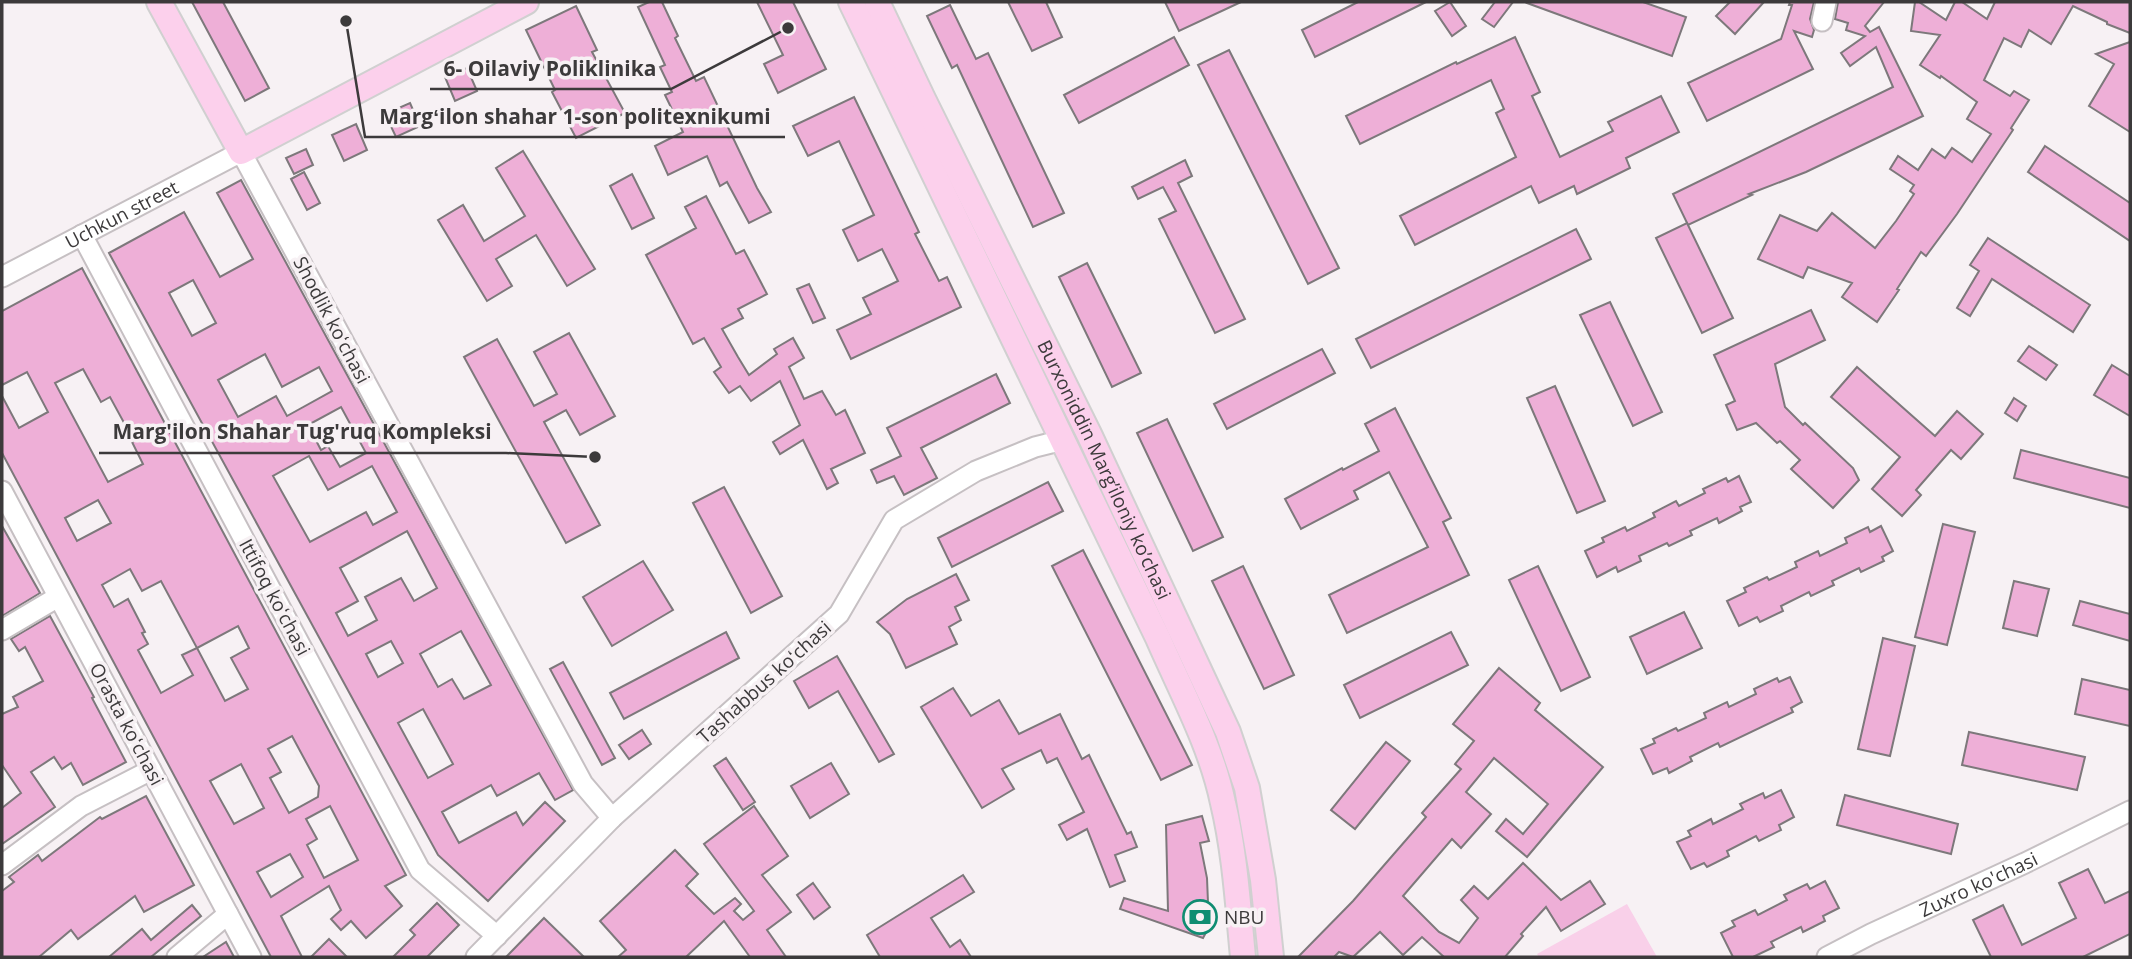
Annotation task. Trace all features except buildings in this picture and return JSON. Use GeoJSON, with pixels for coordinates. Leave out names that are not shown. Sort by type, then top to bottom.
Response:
{"type":"FeatureCollection","features":[{"type":"Feature","properties":{"kind":"main road","name":"Shodlik koʻchasi"},"geometry":{"type":"LineString","coordinates":[[159,2],[241,152]]}},
{"type":"Feature","properties":{"kind":"main road"},"geometry":{"type":"LineString","coordinates":[[241,152],[526,2]]}},
{"type":"Feature","properties":{"kind":"main road","name":"Burxoniddin Marg’iloniy ko’chasi"},"geometry":{"type":"LineString","coordinates":[[851,2],[1158,638],[1204,743],[1223,801],[1243,957]]}},
{"type":"Feature","properties":{"kind":"main road","name":"Burxoniddin Marg’iloniy ko’chasi"},"geometry":{"type":"LineString","coordinates":[[877,2],[1089,434],[1231,743],[1247,788],[1263,880],[1271,957]]}},
{"type":"Feature","properties":{"kind":"main road"},"geometry":{"type":"LineString","coordinates":[[1063,440],[1089,434]]}},
{"type":"Feature","properties":{"kind":"street","name":"Uchkun street"},"geometry":{"type":"LineString","coordinates":[[2,277],[241,152]]}},
{"type":"Feature","properties":{"kind":"street","name":"Shodlik koʻchasi"},"geometry":{"type":"LineString","coordinates":[[241,152],[583,784],[612,818]]}},
{"type":"Feature","properties":{"kind":"street","name":"Ittifoq koʻchasi"},"geometry":{"type":"LineString","coordinates":[[82,235],[420,870],[497,936]]}},
{"type":"Feature","properties":{"kind":"street","name":"Tashabbus koʻchasi"},"geometry":{"type":"LineString","coordinates":[[476,957],[612,818],[839,614],[894,520],[976,471],[1034,447],[1063,440]]}},
{"type":"Feature","properties":{"kind":"street","name":"Orasta koʻchasi"},"geometry":{"type":"LineString","coordinates":[[2,491],[251,957]]}},
{"type":"Feature","properties":{"kind":"street"},"geometry":{"type":"LineString","coordinates":[[2,630],[58,597]]}},
{"type":"Feature","properties":{"kind":"street"},"geometry":{"type":"LineString","coordinates":[[2,865],[81,806],[151,770]]}},
{"type":"Feature","properties":{"kind":"street","name":"Zuxro ko'chasi"},"geometry":{"type":"LineString","coordinates":[[1827,957],[2130,811]]}},
{"type":"Feature","properties":{"kind":"street"},"geometry":{"type":"LineString","coordinates":[[177,957],[228,914]]}},
{"type":"Feature","properties":{"kind":"shaded area"},"geometry":{"type":"Polygon","coordinates":[[[1627,904],[1657,957],[1539,957],[1537,954],[1627,904]]]}},
{"type":"Feature","properties":{"kind":"place","name":"Margʻilon shahar 1-son politexnikumi"},"geometry":{"type":"Point","coordinates":[346,21]}},
{"type":"Feature","properties":{"kind":"place","name":"6- Oilaviy Poliklinika"},"geometry":{"type":"Point","coordinates":[788,28]}},
{"type":"Feature","properties":{"kind":"place","name":"Marg'ilon Shahar Tug'ruq Kompleksi"},"geometry":{"type":"Point","coordinates":[595,457]}},
{"type":"Feature","properties":{"kind":"place","name":"NBU"},"geometry":{"type":"Point","coordinates":[1200,917]}}]}
